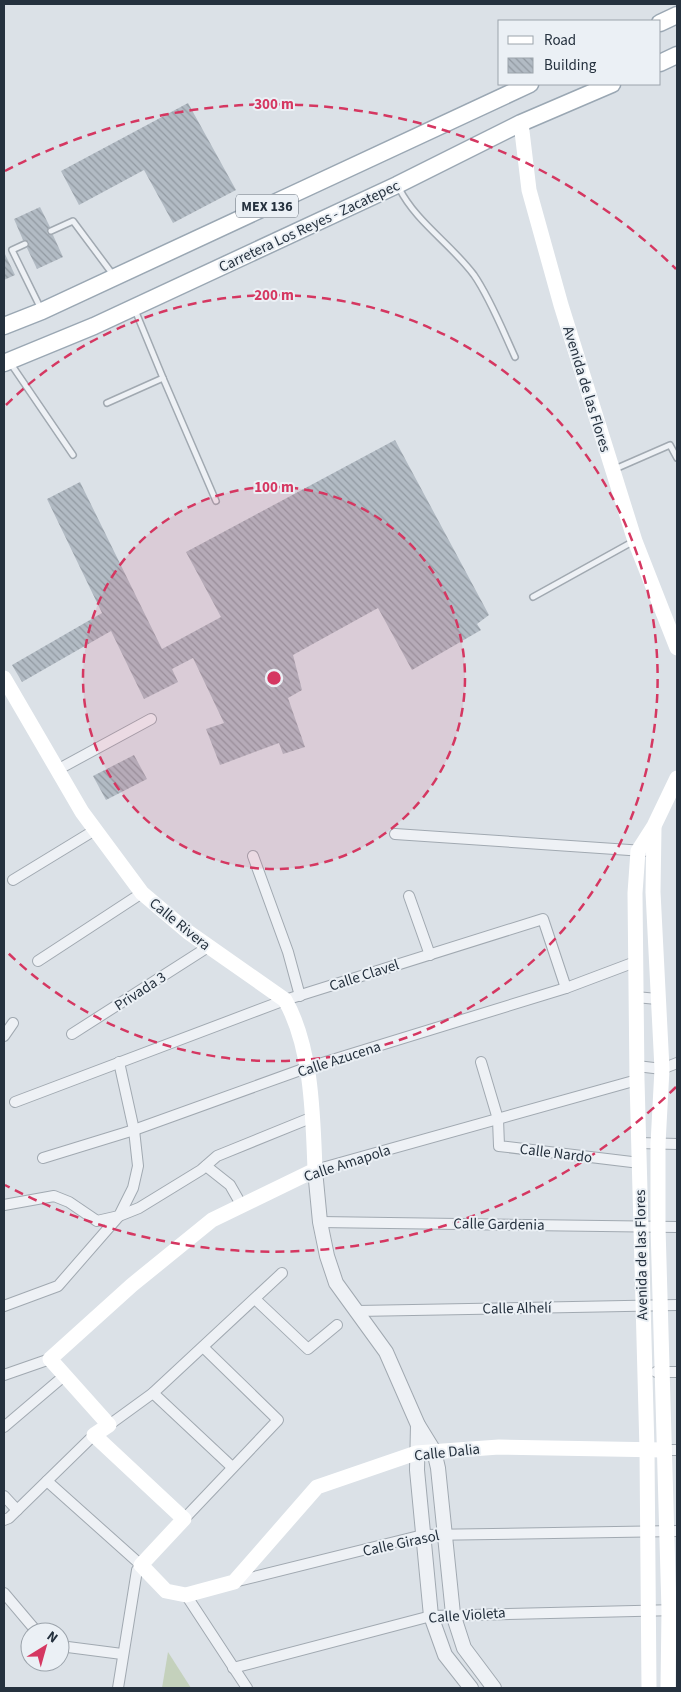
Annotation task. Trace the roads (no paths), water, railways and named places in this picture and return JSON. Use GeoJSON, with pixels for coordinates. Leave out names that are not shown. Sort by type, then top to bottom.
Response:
{"type":"FeatureCollection","features":[{"type":"Feature","properties":{"kind":"main road"},"geometry":{"type":"LineString","coordinates":[[661,22],[677,14],[672,4]]}},
{"type":"Feature","properties":{"kind":"main road"},"geometry":{"type":"LineString","coordinates":[[661,63],[677,55]]}},
{"type":"Feature","properties":{"kind":"main road","name":"MEX 136"},"geometry":{"type":"LineString","coordinates":[[4,326],[42,311],[528,85]]}},
{"type":"Feature","properties":{"kind":"main road","name":"Carretera Los Reyes - Zacatepec"},"geometry":{"type":"LineString","coordinates":[[7,362],[134,308],[397,185],[521,123],[610,85]]}},
{"type":"Feature","properties":{"kind":"main road","name":"Avenida de las Flores"},"geometry":{"type":"LineString","coordinates":[[521,123],[529,190],[561,305],[635,540],[676,643]]}},
{"type":"Feature","properties":{"kind":"main road","name":"Calle Rivera"},"geometry":{"type":"LineString","coordinates":[[4,678],[82,812],[142,893],[208,947],[293,998]]}},
{"type":"Feature","properties":{"kind":"main road","name":"Avenida de las Flores"},"geometry":{"type":"LineString","coordinates":[[649,1688],[646,1531],[647,1450],[640,1226],[635,893],[645,851],[654,826],[677,778]]}},
{"type":"Feature","properties":{"kind":"main road","name":"Avenida de las Flores"},"geometry":{"type":"LineString","coordinates":[[645,851],[662,1068],[658,1144],[660,1305],[671,1372],[673,1610],[668,1688]]}},
{"type":"Feature","properties":{"kind":"main road"},"geometry":{"type":"LineString","coordinates":[[293,998],[314,1117],[315,1170]]}},
{"type":"Feature","properties":{"kind":"main road","name":"Calle Amapola"},"geometry":{"type":"LineString","coordinates":[[50,1359],[132,1285],[212,1220],[315,1170]]}},
{"type":"Feature","properties":{"kind":"main road"},"geometry":{"type":"LineString","coordinates":[[50,1359],[109,1425],[94,1435],[184,1519],[141,1565],[166,1590],[186,1595]]}},
{"type":"Feature","properties":{"kind":"main road","name":"Calle Dalia"},"geometry":{"type":"LineString","coordinates":[[234,1582],[317,1487],[416,1453],[499,1447],[671,1450]]}},
{"type":"Feature","properties":{"kind":"main road","name":"Calle Girasol"},"geometry":{"type":"LineString","coordinates":[[186,1595],[234,1582]]}},
{"type":"Feature","properties":{"kind":"street"},"geometry":{"type":"LineString","coordinates":[[57,770],[151,718]]}},
{"type":"Feature","properties":{"kind":"street"},"geometry":{"type":"LineString","coordinates":[[13,880],[95,830]]}},
{"type":"Feature","properties":{"kind":"street"},"geometry":{"type":"LineString","coordinates":[[395,834],[645,851]]}},
{"type":"Feature","properties":{"kind":"street"},"geometry":{"type":"LineString","coordinates":[[253,856],[288,952],[293,998]]}},
{"type":"Feature","properties":{"kind":"street"},"geometry":{"type":"LineString","coordinates":[[38,961],[142,893]]}},
{"type":"Feature","properties":{"kind":"street"},"geometry":{"type":"LineString","coordinates":[[409,896],[430,954]]}},
{"type":"Feature","properties":{"kind":"street","name":"Calle Clavel"},"geometry":{"type":"LineString","coordinates":[[15,1102],[293,998],[543,919],[566,988]]}},
{"type":"Feature","properties":{"kind":"street","name":"Privada 3"},"geometry":{"type":"LineString","coordinates":[[72,1034],[208,947]]}},
{"type":"Feature","properties":{"kind":"street","name":"Calle Azucena"},"geometry":{"type":"LineString","coordinates":[[43,1158],[134,1130],[306,1068],[566,988],[636,962]]}},
{"type":"Feature","properties":{"kind":"street"},"geometry":{"type":"LineString","coordinates":[[636,997],[657,999]]}},
{"type":"Feature","properties":{"kind":"street"},"geometry":{"type":"LineString","coordinates":[[4,1036],[13,1023]]}},
{"type":"Feature","properties":{"kind":"street"},"geometry":{"type":"LineString","coordinates":[[4,1306],[58,1286],[119,1216],[133,1188],[138,1166],[134,1130],[119,1062]]}},
{"type":"Feature","properties":{"kind":"street"},"geometry":{"type":"LineString","coordinates":[[482,1062],[498,1119]]}},
{"type":"Feature","properties":{"kind":"street"},"geometry":{"type":"LineString","coordinates":[[637,1073],[677,1063]]}},
{"type":"Feature","properties":{"kind":"street","name":"Calle Amapola"},"geometry":{"type":"LineString","coordinates":[[315,1170],[498,1119],[637,1073]]}},
{"type":"Feature","properties":{"kind":"street"},"geometry":{"type":"LineString","coordinates":[[4,1205],[54,1196],[69,1202],[97,1221],[119,1216],[139,1208],[206,1166],[217,1156],[314,1117]]}},
{"type":"Feature","properties":{"kind":"street","name":"Calle Nardo"},"geometry":{"type":"LineString","coordinates":[[498,1119],[498,1146],[640,1163]]}},
{"type":"Feature","properties":{"kind":"street"},"geometry":{"type":"LineString","coordinates":[[639,1143],[677,1144]]}},
{"type":"Feature","properties":{"kind":"street"},"geometry":{"type":"LineString","coordinates":[[206,1166],[230,1185],[242,1206]]}},
{"type":"Feature","properties":{"kind":"street"},"geometry":{"type":"LineString","coordinates":[[315,1170],[320,1222],[336,1283],[386,1352],[418,1425],[434,1451],[438,1468],[443,1534],[453,1614],[464,1648],[494,1688]]}},
{"type":"Feature","properties":{"kind":"street","name":"Calle Gardenia"},"geometry":{"type":"LineString","coordinates":[[320,1222],[677,1226]]}},
{"type":"Feature","properties":{"kind":"street"},"geometry":{"type":"LineString","coordinates":[[109,1425],[153,1393],[204,1348],[282,1273]]}},
{"type":"Feature","properties":{"kind":"street"},"geometry":{"type":"LineString","coordinates":[[255,1298],[308,1349],[338,1325]]}},
{"type":"Feature","properties":{"kind":"street","name":"Calle Alhelí"},"geometry":{"type":"LineString","coordinates":[[357,1311],[677,1305]]}},
{"type":"Feature","properties":{"kind":"street"},"geometry":{"type":"LineString","coordinates":[[184,1519],[278,1420],[204,1348]]}},
{"type":"Feature","properties":{"kind":"street"},"geometry":{"type":"LineString","coordinates":[[4,1375],[50,1359]]}},
{"type":"Feature","properties":{"kind":"street"},"geometry":{"type":"LineString","coordinates":[[644,1374],[671,1372]]}},
{"type":"Feature","properties":{"kind":"street"},"geometry":{"type":"LineString","coordinates":[[4,1427],[64,1376]]}},
{"type":"Feature","properties":{"kind":"street"},"geometry":{"type":"LineString","coordinates":[[153,1393],[232,1467]]}},
{"type":"Feature","properties":{"kind":"street"},"geometry":{"type":"LineString","coordinates":[[418,1425],[416,1453],[430,1616],[445,1654],[470,1688]]}},
{"type":"Feature","properties":{"kind":"street"},"geometry":{"type":"LineString","coordinates":[[4,1520],[10,1518],[94,1435]]}},
{"type":"Feature","properties":{"kind":"street"},"geometry":{"type":"LineString","coordinates":[[46,1481],[141,1565],[137,1570],[118,1688]]}},
{"type":"Feature","properties":{"kind":"street"},"geometry":{"type":"LineString","coordinates":[[4,1496],[17,1510]]}},
{"type":"Feature","properties":{"kind":"street","name":"Calle Girasol"},"geometry":{"type":"LineString","coordinates":[[234,1582],[423,1536],[443,1534],[671,1531]]}},
{"type":"Feature","properties":{"kind":"street"},"geometry":{"type":"LineString","coordinates":[[4,1593],[29,1622]]}},
{"type":"Feature","properties":{"kind":"street"},"geometry":{"type":"LineString","coordinates":[[186,1595],[247,1688]]}},
{"type":"Feature","properties":{"kind":"street","name":"Calle Violeta"},"geometry":{"type":"LineString","coordinates":[[233,1668],[430,1616],[673,1610]]}},
{"type":"Feature","properties":{"kind":"street"},"geometry":{"type":"LineString","coordinates":[[70,1647],[122,1654]]}},
{"type":"Feature","properties":{"kind":"lane"},"geometry":{"type":"LineString","coordinates":[[397,185],[414,212],[453,249],[475,276],[515,357]]}},
{"type":"Feature","properties":{"kind":"lane"},"geometry":{"type":"LineString","coordinates":[[51,231],[72,221],[115,277]]}},
{"type":"Feature","properties":{"kind":"lane"},"geometry":{"type":"LineString","coordinates":[[25,244],[12,250],[42,311]]}},
{"type":"Feature","properties":{"kind":"lane"},"geometry":{"type":"LineString","coordinates":[[134,308],[216,500]]}},
{"type":"Feature","properties":{"kind":"lane"},"geometry":{"type":"LineString","coordinates":[[7,362],[73,455]]}},
{"type":"Feature","properties":{"kind":"lane"},"geometry":{"type":"LineString","coordinates":[[107,403],[163,378]]}},
{"type":"Feature","properties":{"kind":"lane"},"geometry":{"type":"LineString","coordinates":[[612,470],[670,445],[677,458]]}},
{"type":"Feature","properties":{"kind":"lane"},"geometry":{"type":"LineString","coordinates":[[533,597],[635,540]]}}]}
